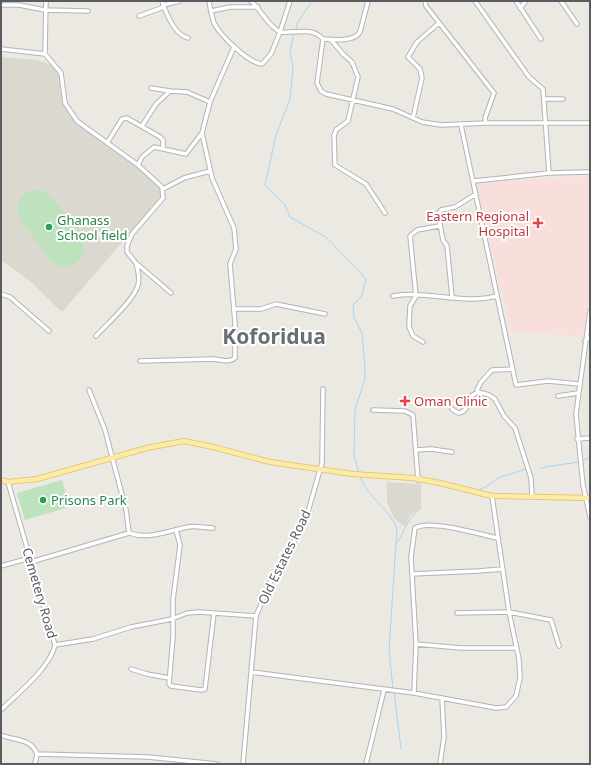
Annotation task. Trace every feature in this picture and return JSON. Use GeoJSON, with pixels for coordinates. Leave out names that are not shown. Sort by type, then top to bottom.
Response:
{"type":"FeatureCollection","features":[{"type":"Feature","properties":{"kind":"main road"},"geometry":{"type":"LineString","coordinates":[[1,480],[8,482],[37,479],[147,448],[184,441],[213,446],[270,462],[366,476],[440,483],[492,496],[589,497]]}},
{"type":"Feature","properties":{"kind":"street"},"geometry":{"type":"LineString","coordinates":[[46,1],[45,54],[61,73],[65,102],[70,112],[86,128],[138,165],[163,189],[163,198],[128,241],[128,252],[136,263],[171,293]]}},
{"type":"Feature","properties":{"kind":"street"},"geometry":{"type":"LineString","coordinates":[[139,16],[163,4],[180,1]]}},
{"type":"Feature","properties":{"kind":"street"},"geometry":{"type":"LineString","coordinates":[[209,1],[214,23],[223,36],[234,47],[254,62],[262,64],[271,54],[290,1]]}},
{"type":"Feature","properties":{"kind":"street"},"geometry":{"type":"LineString","coordinates":[[251,1],[258,7],[273,28],[280,32],[290,33],[300,30],[315,33],[323,39],[331,40],[353,39],[358,36],[368,1]]}},
{"type":"Feature","properties":{"kind":"street"},"geometry":{"type":"LineString","coordinates":[[475,1],[529,77],[543,89],[549,173]]}},
{"type":"Feature","properties":{"kind":"street"},"geometry":{"type":"LineString","coordinates":[[516,1],[541,39]]}},
{"type":"Feature","properties":{"kind":"street"},"geometry":{"type":"LineString","coordinates":[[520,8],[526,1]]}},
{"type":"Feature","properties":{"kind":"street"},"geometry":{"type":"LineString","coordinates":[[561,1],[577,24]]}},
{"type":"Feature","properties":{"kind":"street"},"geometry":{"type":"LineString","coordinates":[[424,2],[439,24],[494,94],[485,118],[486,123]]}},
{"type":"Feature","properties":{"kind":"street"},"geometry":{"type":"LineString","coordinates":[[163,4],[182,36],[188,38]]}},
{"type":"Feature","properties":{"kind":"street"},"geometry":{"type":"LineString","coordinates":[[1,5],[19,5],[45,10],[88,11]]}},
{"type":"Feature","properties":{"kind":"street"},"geometry":{"type":"LineString","coordinates":[[211,11],[230,7],[258,7]]}},
{"type":"Feature","properties":{"kind":"street"},"geometry":{"type":"LineString","coordinates":[[414,118],[422,78],[420,68],[408,57],[417,42],[439,24]]}},
{"type":"Feature","properties":{"kind":"street"},"geometry":{"type":"LineString","coordinates":[[323,39],[317,83],[318,88],[326,94],[393,109],[414,118],[441,125],[486,123],[590,123]]}},
{"type":"Feature","properties":{"kind":"street"},"geometry":{"type":"LineString","coordinates":[[331,40],[356,68],[358,77],[348,121],[336,130],[334,136],[335,165],[366,184],[385,213]]}},
{"type":"Feature","properties":{"kind":"street"},"geometry":{"type":"LineString","coordinates":[[138,165],[142,157],[154,147],[186,154],[202,133],[210,102],[234,47]]}},
{"type":"Feature","properties":{"kind":"street"},"geometry":{"type":"LineString","coordinates":[[1,49],[45,54]]}},
{"type":"Feature","properties":{"kind":"street"},"geometry":{"type":"LineString","coordinates":[[151,88],[187,92],[210,102]]}},
{"type":"Feature","properties":{"kind":"street"},"geometry":{"type":"LineString","coordinates":[[142,126],[156,104],[170,91]]}},
{"type":"Feature","properties":{"kind":"street"},"geometry":{"type":"LineString","coordinates":[[544,99],[563,99]]}},
{"type":"Feature","properties":{"kind":"street"},"geometry":{"type":"LineString","coordinates":[[107,143],[122,120],[127,118],[162,138],[163,149]]}},
{"type":"Feature","properties":{"kind":"street"},"geometry":{"type":"LineString","coordinates":[[461,125],[516,385],[548,381],[579,384]]}},
{"type":"Feature","properties":{"kind":"street"},"geometry":{"type":"LineString","coordinates":[[140,361],[232,360],[236,354],[230,264],[236,249],[234,228],[210,171],[202,133]]}},
{"type":"Feature","properties":{"kind":"street"},"geometry":{"type":"LineString","coordinates":[[163,189],[184,178],[210,171]]}},
{"type":"Feature","properties":{"kind":"street"},"geometry":{"type":"LineString","coordinates":[[474,181],[549,173],[590,172]]}},
{"type":"Feature","properties":{"kind":"street"},"geometry":{"type":"LineString","coordinates":[[452,297],[447,246],[443,240],[439,226],[439,212],[455,207],[476,194]]}},
{"type":"Feature","properties":{"kind":"street"},"geometry":{"type":"LineString","coordinates":[[423,342],[413,336],[409,327],[410,306],[416,296],[410,236],[417,230],[439,226]]}},
{"type":"Feature","properties":{"kind":"street"},"geometry":{"type":"LineString","coordinates":[[96,336],[138,287],[139,277],[136,263]]}},
{"type":"Feature","properties":{"kind":"street"},"geometry":{"type":"LineString","coordinates":[[1,294],[10,297],[49,331]]}},
{"type":"Feature","properties":{"kind":"street"},"geometry":{"type":"LineString","coordinates":[[393,296],[422,295],[452,297],[460,300],[480,300],[497,296]]}},
{"type":"Feature","properties":{"kind":"street"},"geometry":{"type":"LineString","coordinates":[[234,309],[261,309],[276,304],[325,314]]}},
{"type":"Feature","properties":{"kind":"street"},"geometry":{"type":"LineString","coordinates":[[590,311],[576,414],[579,462],[589,497],[590,517]]}},
{"type":"Feature","properties":{"kind":"street"},"geometry":{"type":"LineString","coordinates":[[585,340],[590,337]]}},
{"type":"Feature","properties":{"kind":"street"},"geometry":{"type":"LineString","coordinates":[[478,392],[477,390],[481,382],[492,370],[513,369]]}},
{"type":"Feature","properties":{"kind":"street","name":"Old Estates Road"},"geometry":{"type":"LineString","coordinates":[[243,764],[256,616],[271,580],[306,519],[320,470],[323,436],[323,389]]}},
{"type":"Feature","properties":{"kind":"street"},"geometry":{"type":"LineString","coordinates":[[89,390],[106,430],[111,458],[126,510],[128,533]]}},
{"type":"Feature","properties":{"kind":"street"},"geometry":{"type":"LineString","coordinates":[[452,409],[458,413],[462,412],[469,405],[471,396],[478,392],[489,395],[495,399],[504,416],[516,428],[532,478],[532,496]]}},
{"type":"Feature","properties":{"kind":"street"},"geometry":{"type":"LineString","coordinates":[[558,396],[578,393]]}},
{"type":"Feature","properties":{"kind":"street"},"geometry":{"type":"LineString","coordinates":[[373,410],[405,410],[411,413],[414,419],[418,480]]}},
{"type":"Feature","properties":{"kind":"street"},"geometry":{"type":"LineString","coordinates":[[577,439],[590,438]]}},
{"type":"Feature","properties":{"kind":"street"},"geometry":{"type":"LineString","coordinates":[[417,450],[431,449],[452,452]]}},
{"type":"Feature","properties":{"kind":"street","name":"Cemetery Road"},"geometry":{"type":"LineString","coordinates":[[1,710],[46,663],[53,653],[55,645],[8,482]]}},
{"type":"Feature","properties":{"kind":"street"},"geometry":{"type":"LineString","coordinates":[[251,672],[414,693],[496,708],[506,707],[516,696],[520,678],[518,648],[509,612],[492,496]]}},
{"type":"Feature","properties":{"kind":"street"},"geometry":{"type":"LineString","coordinates":[[414,693],[416,644],[412,574],[415,528],[421,524],[437,525],[497,538]]}},
{"type":"Feature","properties":{"kind":"street"},"geometry":{"type":"LineString","coordinates":[[1,566],[31,560],[128,533],[140,536],[150,536],[190,526],[213,528]]}},
{"type":"Feature","properties":{"kind":"street"},"geometry":{"type":"LineString","coordinates":[[176,530],[180,545],[172,620],[173,637],[169,678],[169,684],[171,686],[204,691],[214,613]]}},
{"type":"Feature","properties":{"kind":"street"},"geometry":{"type":"LineString","coordinates":[[412,574],[478,571],[503,568]]}},
{"type":"Feature","properties":{"kind":"street"},"geometry":{"type":"LineString","coordinates":[[55,645],[93,639],[131,628],[172,620],[186,613],[199,612],[256,616]]}},
{"type":"Feature","properties":{"kind":"street"},"geometry":{"type":"LineString","coordinates":[[457,613],[509,612],[551,620],[559,646]]}},
{"type":"Feature","properties":{"kind":"street"},"geometry":{"type":"LineString","coordinates":[[416,644],[460,648],[518,648]]}},
{"type":"Feature","properties":{"kind":"street"},"geometry":{"type":"LineString","coordinates":[[131,669],[169,678]]}},
{"type":"Feature","properties":{"kind":"street"},"geometry":{"type":"LineString","coordinates":[[366,764],[384,690]]}},
{"type":"Feature","properties":{"kind":"street"},"geometry":{"type":"LineString","coordinates":[[440,764],[444,738],[442,698]]}},
{"type":"Feature","properties":{"kind":"street"},"geometry":{"type":"LineString","coordinates":[[1,735],[24,741],[35,749],[37,754],[35,764]]}},
{"type":"Feature","properties":{"kind":"street"},"geometry":{"type":"LineString","coordinates":[[37,754],[148,757],[217,764]]}},
{"type":"Feature","properties":{"kind":"shaded area"},"geometry":{"type":"Polygon","coordinates":[[[1,57],[38,60],[51,65],[60,76],[60,92],[65,106],[74,121],[136,166],[163,190],[159,199],[62,312],[30,281],[1,260],[1,57]]]}},
{"type":"Feature","properties":{"kind":"shaded area","name":"Eastern Regional Hospital"},"geometry":{"type":"Polygon","coordinates":[[[590,176],[590,296],[582,337],[511,331],[476,182],[590,176]]]}},
{"type":"Feature","properties":{"kind":"shaded area"},"geometry":{"type":"Polygon","coordinates":[[[387,482],[421,484],[421,510],[410,515],[405,527],[394,518],[387,502],[387,482]]]}},
{"type":"Feature","properties":{"kind":"green space","name":"Ghanass School field"},"geometry":{"type":"Polygon","coordinates":[[[31,190],[46,192],[61,209],[78,233],[83,243],[83,254],[76,263],[71,266],[60,266],[52,262],[22,222],[17,209],[18,202],[31,190]]]}},
{"type":"Feature","properties":{"kind":"green space","name":"Prisons Park"},"geometry":{"type":"Polygon","coordinates":[[[62,480],[69,507],[25,520],[17,493],[62,480]]]}},
{"type":"Feature","properties":{"kind":"waterway"},"geometry":{"type":"LineString","coordinates":[[312,1],[298,22],[293,37],[290,52],[293,68],[290,99],[276,135],[265,185],[285,205],[290,217],[327,238],[366,279],[362,295],[353,306],[354,318],[362,333],[365,367],[365,379],[355,409],[354,456],[359,473]]}},
{"type":"Feature","properties":{"kind":"waterway"},"geometry":{"type":"LineString","coordinates":[[582,461],[590,457]]}},
{"type":"Feature","properties":{"kind":"waterway"},"geometry":{"type":"LineString","coordinates":[[540,468],[578,462]]}},
{"type":"Feature","properties":{"kind":"waterway"},"geometry":{"type":"LineString","coordinates":[[478,490],[486,487],[498,478],[526,469]]}},
{"type":"Feature","properties":{"kind":"waterway"},"geometry":{"type":"LineString","coordinates":[[360,476],[367,490],[389,515],[397,529],[389,650],[393,689]]}},
{"type":"Feature","properties":{"kind":"waterway"},"geometry":{"type":"LineString","coordinates":[[397,543],[411,517],[416,513]]}},
{"type":"Feature","properties":{"kind":"waterway"},"geometry":{"type":"LineString","coordinates":[[394,692],[401,749]]}},
{"type":"Feature","properties":{"kind":"place","name":"Eastern Regional Hospital"},"geometry":{"type":"Point","coordinates":[538,223]}},
{"type":"Feature","properties":{"kind":"place","name":"Ghanass School field"},"geometry":{"type":"Point","coordinates":[49,227]}},
{"type":"Feature","properties":{"kind":"place","name":"Oman Clinic"},"geometry":{"type":"Point","coordinates":[405,401]}},
{"type":"Feature","properties":{"kind":"place","name":"Prisons Park"},"geometry":{"type":"Point","coordinates":[43,500]}},
{"type":"Feature","properties":{"kind":"district","name":"Koforidua"},"geometry":{"type":"Point","coordinates":[274,337]}}]}
